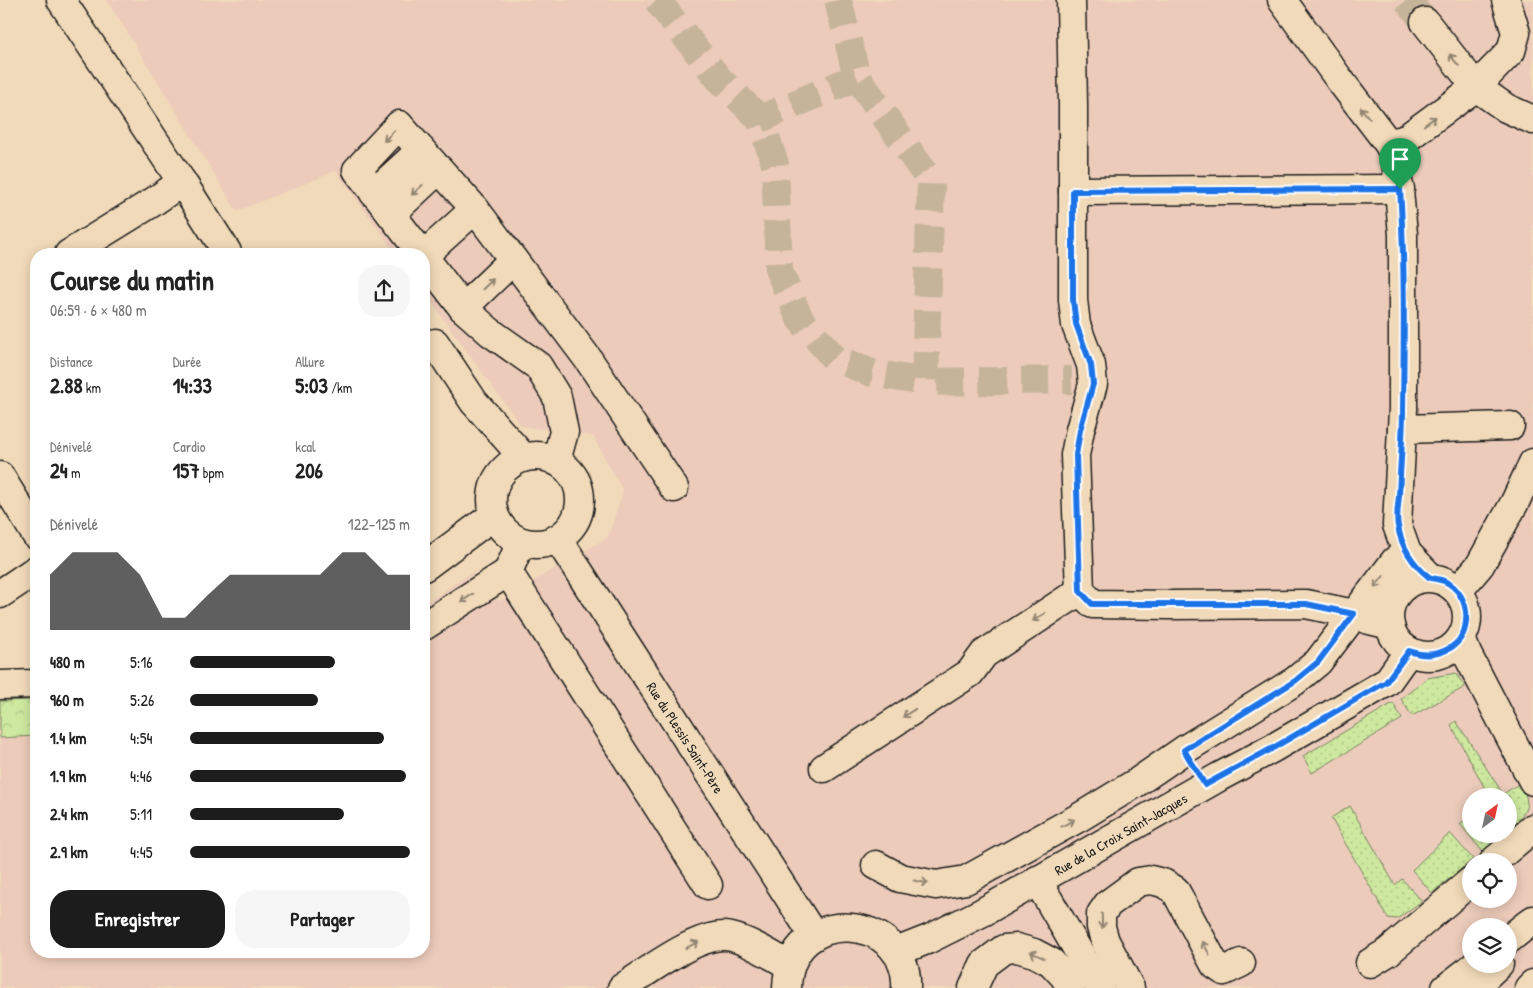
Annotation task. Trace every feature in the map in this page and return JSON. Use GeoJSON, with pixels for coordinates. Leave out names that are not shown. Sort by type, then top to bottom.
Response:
{"type":"FeatureCollection","features":[{"type":"Feature","properties":{"kind":"main road"},"geometry":{"type":"LineString","coordinates":[[61,0],[224,248]]}},
{"type":"Feature","properties":{"kind":"main road"},"geometry":{"type":"LineString","coordinates":[[1071,0],[1073,300],[1076,324],[1091,365],[1093,384],[1080,430],[1076,455],[1086,598]]}},
{"type":"Feature","properties":{"kind":"main road"},"geometry":{"type":"LineString","coordinates":[[1282,0],[1339,79],[1388,142],[1396,158],[1403,243],[1402,429],[1397,526],[1407,553],[1430,578]]}},
{"type":"Feature","properties":{"kind":"main road"},"geometry":{"type":"LineString","coordinates":[[1388,142],[1404,140],[1476,87],[1511,51],[1516,33],[1506,0]]}},
{"type":"Feature","properties":{"kind":"main road"},"geometry":{"type":"LineString","coordinates":[[1425,22],[1476,87],[1506,108],[1533,120]]}},
{"type":"Feature","properties":{"kind":"main road"},"geometry":{"type":"LineString","coordinates":[[418,248],[357,170],[399,125],[475,210],[513,260],[588,359],[674,488]]}},
{"type":"Feature","properties":{"kind":"main road"},"geometry":{"type":"LineString","coordinates":[[383,203],[421,150]]}},
{"type":"Feature","properties":{"kind":"main road"},"geometry":{"type":"LineString","coordinates":[[383,203],[439,169]]}},
{"type":"Feature","properties":{"kind":"main road"},"geometry":{"type":"LineString","coordinates":[[79,248],[182,182]]}},
{"type":"Feature","properties":{"kind":"main road"},"geometry":{"type":"LineString","coordinates":[[1073,191],[1400,189]]}},
{"type":"Feature","properties":{"kind":"main road"},"geometry":{"type":"LineString","coordinates":[[430,249],[475,210]]}},
{"type":"Feature","properties":{"kind":"main road"},"geometry":{"type":"LineString","coordinates":[[463,308],[513,260]]}},
{"type":"Feature","properties":{"kind":"main road"},"geometry":{"type":"LineString","coordinates":[[430,264],[463,308],[490,332],[538,366],[558,397],[564,432],[556,461]]}},
{"type":"Feature","properties":{"kind":"main road"},"geometry":{"type":"LineString","coordinates":[[435,343],[474,402],[523,457]]}},
{"type":"Feature","properties":{"kind":"main road"},"geometry":{"type":"LineString","coordinates":[[1402,429],[1510,426]]}},
{"type":"Feature","properties":{"kind":"main road"},"geometry":{"type":"LineString","coordinates":[[537,456],[551,458],[556,461],[564,465],[573,476],[579,489],[580,503],[577,518],[569,530],[558,539],[533,545],[520,542],[509,536],[500,527],[494,515],[491,501],[493,487],[500,474],[510,464],[523,457],[537,456]]}},
{"type":"Feature","properties":{"kind":"main road"},"geometry":{"type":"LineString","coordinates":[[1458,591],[1480,565],[1516,502],[1533,463]]}},
{"type":"Feature","properties":{"kind":"main road"},"geometry":{"type":"LineString","coordinates":[[0,476],[30,525]]}},
{"type":"Feature","properties":{"kind":"main road"},"geometry":{"type":"LineString","coordinates":[[430,563],[494,515]]}},
{"type":"Feature","properties":{"kind":"main road","name":"Rue du Plessis Saint-Père"},"geometry":{"type":"LineString","coordinates":[[558,539],[814,936]]}},
{"type":"Feature","properties":{"kind":"main road"},"geometry":{"type":"LineString","coordinates":[[430,622],[508,572],[520,542]]}},
{"type":"Feature","properties":{"kind":"main road"},"geometry":{"type":"LineString","coordinates":[[876,864],[900,878],[936,885],[966,880],[1080,817],[1295,681],[1318,662],[1395,561],[1407,553]]}},
{"type":"Feature","properties":{"kind":"main road"},"geometry":{"type":"LineString","coordinates":[[508,572],[708,885]]}},
{"type":"Feature","properties":{"kind":"main road"},"geometry":{"type":"LineString","coordinates":[[0,594],[30,574]]}},
{"type":"Feature","properties":{"kind":"main road"},"geometry":{"type":"LineString","coordinates":[[1430,578],[1445,582],[1458,591],[1466,606],[1466,623],[1461,638],[1449,649],[1434,655],[1418,654],[1409,651],[1395,637],[1390,625],[1390,607],[1398,591],[1413,581],[1430,578]]}},
{"type":"Feature","properties":{"kind":"main road"},"geometry":{"type":"LineString","coordinates":[[824,768],[970,673],[984,654],[1086,598],[1306,604],[1354,614],[1390,625]]}},
{"type":"Feature","properties":{"kind":"main road"},"geometry":{"type":"LineString","coordinates":[[1461,638],[1466,654],[1533,781]]}},
{"type":"Feature","properties":{"kind":"main road","name":"Rue de la Croix Saint-Jacques"},"geometry":{"type":"LineString","coordinates":[[896,952],[929,939],[983,912],[1386,682],[1409,651]]}},
{"type":"Feature","properties":{"kind":"main road"},"geometry":{"type":"LineString","coordinates":[[0,685],[30,684]]}},
{"type":"Feature","properties":{"kind":"main road"},"geometry":{"type":"LineString","coordinates":[[1184,750],[1205,785]]}},
{"type":"Feature","properties":{"kind":"main road"},"geometry":{"type":"LineString","coordinates":[[1503,853],[1533,828]]}},
{"type":"Feature","properties":{"kind":"main road"},"geometry":{"type":"LineString","coordinates":[[1037,880],[1100,988]]}},
{"type":"Feature","properties":{"kind":"main road"},"geometry":{"type":"LineString","coordinates":[[1130,988],[1105,941],[1101,927],[1101,914],[1108,904],[1138,882],[1151,880],[1164,882],[1175,890],[1215,965],[1224,971],[1241,964]]}},
{"type":"Feature","properties":{"kind":"main road"},"geometry":{"type":"LineString","coordinates":[[1370,963],[1388,952],[1462,889]]}},
{"type":"Feature","properties":{"kind":"main road"},"geometry":{"type":"LineString","coordinates":[[983,912],[1004,949]]}},
{"type":"Feature","properties":{"kind":"main road"},"geometry":{"type":"LineString","coordinates":[[1517,933],[1533,920]]}},
{"type":"Feature","properties":{"kind":"main road"},"geometry":{"type":"LineString","coordinates":[[622,988],[682,950],[706,938],[726,936],[758,947],[789,977],[796,954],[804,944],[814,936],[828,930],[843,927],[858,928],[872,932],[885,941],[896,952],[903,967],[906,988]]}},
{"type":"Feature","properties":{"kind":"main road"},"geometry":{"type":"LineString","coordinates":[[1517,948],[1533,933]]}},
{"type":"Feature","properties":{"kind":"main road"},"geometry":{"type":"LineString","coordinates":[[973,988],[984,964],[1004,949],[1017,948],[1034,953],[1051,962],[1064,976],[1071,988]]}},
{"type":"Feature","properties":{"kind":"main road"},"geometry":{"type":"LineString","coordinates":[[1446,988],[1465,973]]}},
{"type":"Feature","properties":{"kind":"main road"},"geometry":{"type":"LineString","coordinates":[[1473,988],[1489,973]]}},
{"type":"Feature","properties":{"kind":"main road"},"geometry":{"type":"LineString","coordinates":[[1529,988],[1533,984]]}},
{"type":"Feature","properties":{"kind":"shaded area"},"geometry":{"type":"Polygon","coordinates":[[[106,0],[1533,0],[1533,988],[0,988],[0,738],[30,736],[30,958],[430,958],[430,601],[472,572],[500,601],[608,537],[623,491],[593,436],[521,426],[430,300],[430,248],[392,248],[336,171],[237,211],[106,0]]]}},
{"type":"Feature","properties":{"kind":"green space"},"geometry":{"type":"Polygon","coordinates":[[[1456,673],[1465,687],[1412,716],[1401,699],[1427,678],[1456,673]]]}},
{"type":"Feature","properties":{"kind":"green space"},"geometry":{"type":"Polygon","coordinates":[[[30,700],[30,736],[0,738],[0,701],[30,700]]]}},
{"type":"Feature","properties":{"kind":"green space"},"geometry":{"type":"Polygon","coordinates":[[[1393,703],[1402,719],[1312,773],[1303,756],[1393,703]]]}},
{"type":"Feature","properties":{"kind":"green space"},"geometry":{"type":"Polygon","coordinates":[[[1456,721],[1499,788],[1485,788],[1451,725],[1456,721]]]}},
{"type":"Feature","properties":{"kind":"green space"},"geometry":{"type":"Polygon","coordinates":[[[1520,783],[1527,803],[1518,820],[1518,788],[1512,788],[1520,783]]]}},
{"type":"Feature","properties":{"kind":"green space"},"geometry":{"type":"Polygon","coordinates":[[[1350,806],[1395,885],[1402,879],[1422,901],[1397,919],[1388,918],[1331,818],[1350,806]]]}},
{"type":"Feature","properties":{"kind":"green space"},"geometry":{"type":"Polygon","coordinates":[[[1450,833],[1468,853],[1462,853],[1462,868],[1432,893],[1412,870],[1450,833]]]}},
{"type":"Feature","properties":{"kind":"green space"},"geometry":{"type":"Polygon","coordinates":[[[1476,843],[1494,843],[1483,852],[1476,843]]]}},
{"type":"Feature","properties":{"kind":"tunnel"},"geometry":{"type":"LineString","coordinates":[[657,0],[719,79],[760,119]]}},
{"type":"Feature","properties":{"kind":"tunnel"},"geometry":{"type":"LineString","coordinates":[[838,0],[857,77],[931,182],[925,382],[1072,380]]}},
{"type":"Feature","properties":{"kind":"tunnel"},"geometry":{"type":"LineString","coordinates":[[1407,0],[1425,22]]}},
{"type":"Feature","properties":{"kind":"tunnel"},"geometry":{"type":"LineString","coordinates":[[857,77],[760,119],[775,164],[779,271],[800,319],[834,358],[872,373],[925,382]]}},
{"type":"Feature","properties":{"kind":"route"},"geometry":{"type":"LineString","coordinates":[[1400,189],[1403,234],[1403,409],[1397,526],[1407,553],[1430,578],[1445,582],[1458,591],[1466,606],[1466,623],[1461,638],[1449,649],[1434,655],[1418,654],[1409,651],[1386,682],[1205,785],[1184,750],[1295,681],[1318,662],[1354,614],[1306,604],[1092,604],[1080,591],[1076,455],[1080,430],[1093,384],[1091,365],[1076,324],[1073,300],[1073,191],[1400,189]]}}]}
